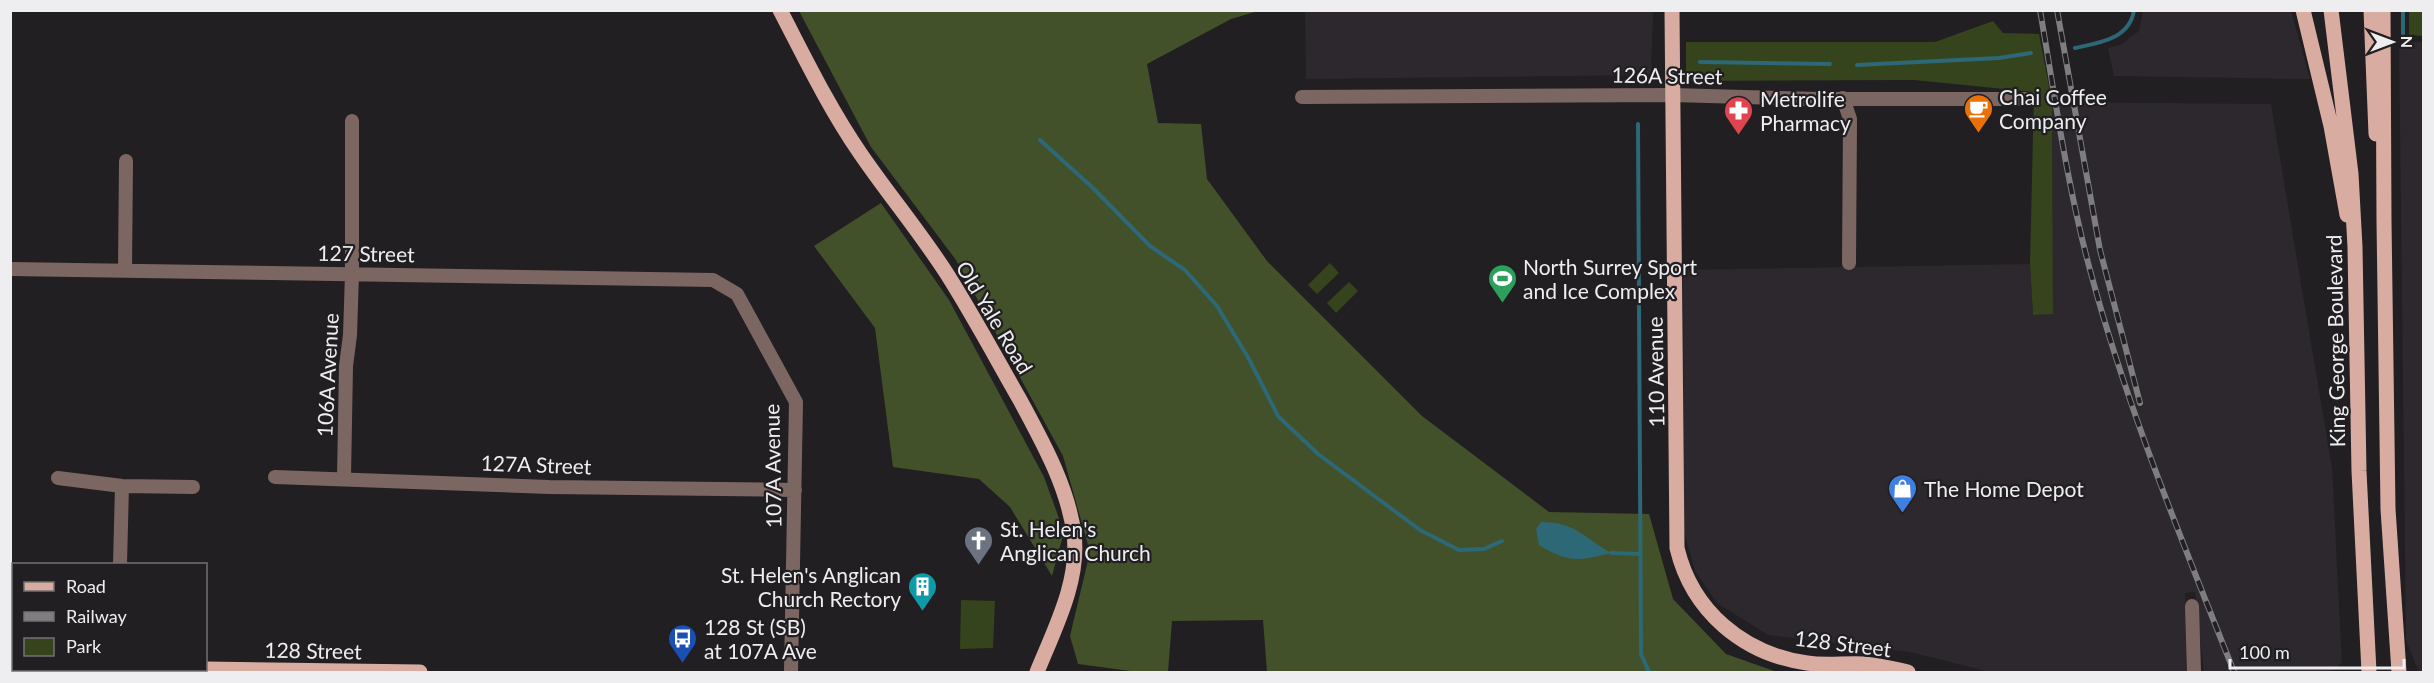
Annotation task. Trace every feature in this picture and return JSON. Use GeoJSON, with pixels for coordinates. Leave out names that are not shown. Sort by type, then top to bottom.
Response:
{"type":"FeatureCollection","features":[{"type":"Feature","properties":{"kind":"main road","name":"Old Yale Road"},"geometry":{"type":"LineString","coordinates":[[780,10],[844,129],[946,274],[996,356],[1059,479],[1075,535],[1073,564],[1065,600],[1037,672]]}},
{"type":"Feature","properties":{"kind":"main road","name":"110 Avenue"},"geometry":{"type":"LineString","coordinates":[[1672,10],[1677,548],[1690,587]]}},
{"type":"Feature","properties":{"kind":"main road"},"geometry":{"type":"LineString","coordinates":[[2303,10],[2331,126],[2343,203],[2355,247]]}},
{"type":"Feature","properties":{"kind":"main road","name":"King George Boulevard"},"geometry":{"type":"LineString","coordinates":[[2331,10],[2351,174],[2355,247],[2358,471],[2369,672]]}},
{"type":"Feature","properties":{"kind":"main road"},"geometry":{"type":"LineString","coordinates":[[2371,10],[2374,110],[2384,221]]}},
{"type":"Feature","properties":{"kind":"main road"},"geometry":{"type":"LineString","coordinates":[[2383,10],[2388,509],[2402,670]]}},
{"type":"Feature","properties":{"kind":"main road","name":"128 Street"},"geometry":{"type":"LineString","coordinates":[[1690,587],[1704,606],[1734,635],[1777,655],[1807,663],[1865,664],[1908,672]]}},
{"type":"Feature","properties":{"kind":"main road","name":"128 Street"},"geometry":{"type":"LineString","coordinates":[[207,669],[420,672]]}},
{"type":"Feature","properties":{"kind":"street","name":"126A Street"},"geometry":{"type":"LineString","coordinates":[[1302,97],[1672,95],[2031,99]]}},
{"type":"Feature","properties":{"kind":"street"},"geometry":{"type":"LineString","coordinates":[[1843,98],[1850,119],[1849,264]]}},
{"type":"Feature","properties":{"kind":"street","name":"106A Avenue"},"geometry":{"type":"LineString","coordinates":[[344,478],[346,366],[350,335],[352,274],[352,121]]}},
{"type":"Feature","properties":{"kind":"street"},"geometry":{"type":"LineString","coordinates":[[125,270],[126,161]]}},
{"type":"Feature","properties":{"kind":"street","name":"127 Street"},"geometry":{"type":"LineString","coordinates":[[10,269],[713,280],[720,283]]}},
{"type":"Feature","properties":{"kind":"street","name":"107A Avenue"},"geometry":{"type":"LineString","coordinates":[[720,283],[737,294],[796,402],[791,672]]}},
{"type":"Feature","properties":{"kind":"street","name":"127A Street"},"geometry":{"type":"LineString","coordinates":[[275,477],[549,487],[795,490]]}},
{"type":"Feature","properties":{"kind":"street"},"geometry":{"type":"LineString","coordinates":[[58,478],[122,486],[193,487]]}},
{"type":"Feature","properties":{"kind":"street"},"geometry":{"type":"LineString","coordinates":[[120,563],[122,486]]}},
{"type":"Feature","properties":{"kind":"street"},"geometry":{"type":"LineString","coordinates":[[2192,606],[2194,672]]}},
{"type":"Feature","properties":{"kind":"shaded area"},"geometry":{"type":"Polygon","coordinates":[[[1305,11],[1653,11],[1651,75],[1306,79],[1305,11]]]}},
{"type":"Feature","properties":{"kind":"shaded area"},"geometry":{"type":"Polygon","coordinates":[[[2143,11],[2291,11],[2310,79],[2114,76],[2108,48],[2120,45],[2139,31],[2143,11]]]}},
{"type":"Feature","properties":{"kind":"shaded area"},"geometry":{"type":"Polygon","coordinates":[[[2399,41],[2424,42],[2423,672],[2418,670],[2406,640],[2399,41]]]}},
{"type":"Feature","properties":{"kind":"shaded area"},"geometry":{"type":"Polygon","coordinates":[[[2052,102],[2271,104],[2332,468],[2342,662],[2336,669],[2329,672],[2204,672],[2195,592],[2185,593],[2188,672],[1990,672],[1910,652],[1768,635],[1717,603],[1695,571],[1684,532],[1683,270],[2030,264],[2033,314],[2053,314],[2052,102]]]}},
{"type":"Feature","properties":{"kind":"green space"},"geometry":{"type":"Polygon","coordinates":[[[799,11],[1258,11],[1231,19],[1147,64],[1158,123],[1201,124],[1207,179],[1267,261],[1422,416],[1549,512],[1649,514],[1673,599],[1726,654],[1777,672],[1267,672],[1263,620],[1172,621],[1168,672],[1138,672],[1078,664],[1070,636],[1090,552],[1063,456],[956,260],[871,147],[799,11]]]}},
{"type":"Feature","properties":{"kind":"green space"},"geometry":{"type":"Polygon","coordinates":[[[2409,11],[2423,11],[2423,36],[2409,35],[2409,11]]]}},
{"type":"Feature","properties":{"kind":"green space"},"geometry":{"type":"Polygon","coordinates":[[[1993,21],[2003,33],[2039,34],[2052,102],[2053,314],[2033,315],[2030,264],[2034,92],[1914,80],[1686,81],[1686,42],[1935,42],[1993,21]]]}},
{"type":"Feature","properties":{"kind":"green space"},"geometry":{"type":"Polygon","coordinates":[[[881,203],[949,300],[1044,477],[1064,532],[1052,576],[1010,507],[979,479],[893,467],[875,328],[814,246],[881,203]]]}},
{"type":"Feature","properties":{"kind":"green space"},"geometry":{"type":"Polygon","coordinates":[[[1330,263],[1339,273],[1317,294],[1308,285],[1330,263]]]}},
{"type":"Feature","properties":{"kind":"green space"},"geometry":{"type":"Polygon","coordinates":[[[1349,282],[1358,291],[1336,313],[1327,303],[1349,282]]]}},
{"type":"Feature","properties":{"kind":"green space"},"geometry":{"type":"Polygon","coordinates":[[[961,600],[995,601],[993,648],[960,649],[961,600]]]}},
{"type":"Feature","properties":{"kind":"water"},"geometry":{"type":"Polygon","coordinates":[[[1541,522],[1571,528],[1611,553],[1582,559],[1558,555],[1539,545],[1536,529],[1541,522]]]}},
{"type":"Feature","properties":{"kind":"waterway"},"geometry":{"type":"LineString","coordinates":[[2075,48],[2103,41],[2120,33],[2131,20],[2134,10]]}},
{"type":"Feature","properties":{"kind":"waterway"},"geometry":{"type":"LineString","coordinates":[[2403,10],[2403,37]]}},
{"type":"Feature","properties":{"kind":"waterway"},"geometry":{"type":"LineString","coordinates":[[1857,65],[1999,58],[2031,53]]}},
{"type":"Feature","properties":{"kind":"waterway"},"geometry":{"type":"LineString","coordinates":[[1700,62],[1830,64]]}},
{"type":"Feature","properties":{"kind":"waterway"},"geometry":{"type":"LineString","coordinates":[[1638,124],[1641,654],[1649,672]]}},
{"type":"Feature","properties":{"kind":"waterway"},"geometry":{"type":"LineString","coordinates":[[1040,140],[1093,188],[1150,246],[1185,270],[1217,306],[1249,359],[1278,416],[1318,454],[1420,530],[1459,550],[1484,549],[1502,541]]}},
{"type":"Feature","properties":{"kind":"waterway"},"geometry":{"type":"LineString","coordinates":[[1611,553],[1640,554]]}},
{"type":"Feature","properties":{"kind":"railway"},"geometry":{"type":"LineString","coordinates":[[2040,10],[2062,141],[2090,270],[2138,423],[2234,672]]}},
{"type":"Feature","properties":{"kind":"railway"},"geometry":{"type":"LineString","coordinates":[[2057,10],[2100,250],[2140,403]]}},
{"type":"Feature","properties":{"kind":"place","name":"Chai Coffee Company"},"geometry":{"type":"Point","coordinates":[1978,134]}},
{"type":"Feature","properties":{"kind":"place","name":"Metrolife Pharmacy"},"geometry":{"type":"Point","coordinates":[1739,136]}},
{"type":"Feature","properties":{"kind":"place","name":"North Surrey Sport and Ice Complex"},"geometry":{"type":"Point","coordinates":[1502,304]}},
{"type":"Feature","properties":{"kind":"place","name":"The Home Depot"},"geometry":{"type":"Point","coordinates":[1903,514]}},
{"type":"Feature","properties":{"kind":"place","name":"St. Helen's Anglican Church"},"geometry":{"type":"Point","coordinates":[979,566]}},
{"type":"Feature","properties":{"kind":"place","name":"St. Helen's Anglican Church Rectory"},"geometry":{"type":"Point","coordinates":[922,612]}},
{"type":"Feature","properties":{"kind":"place","name":"128 St (SB) at 107A Ave"},"geometry":{"type":"Point","coordinates":[683,664]}}]}
